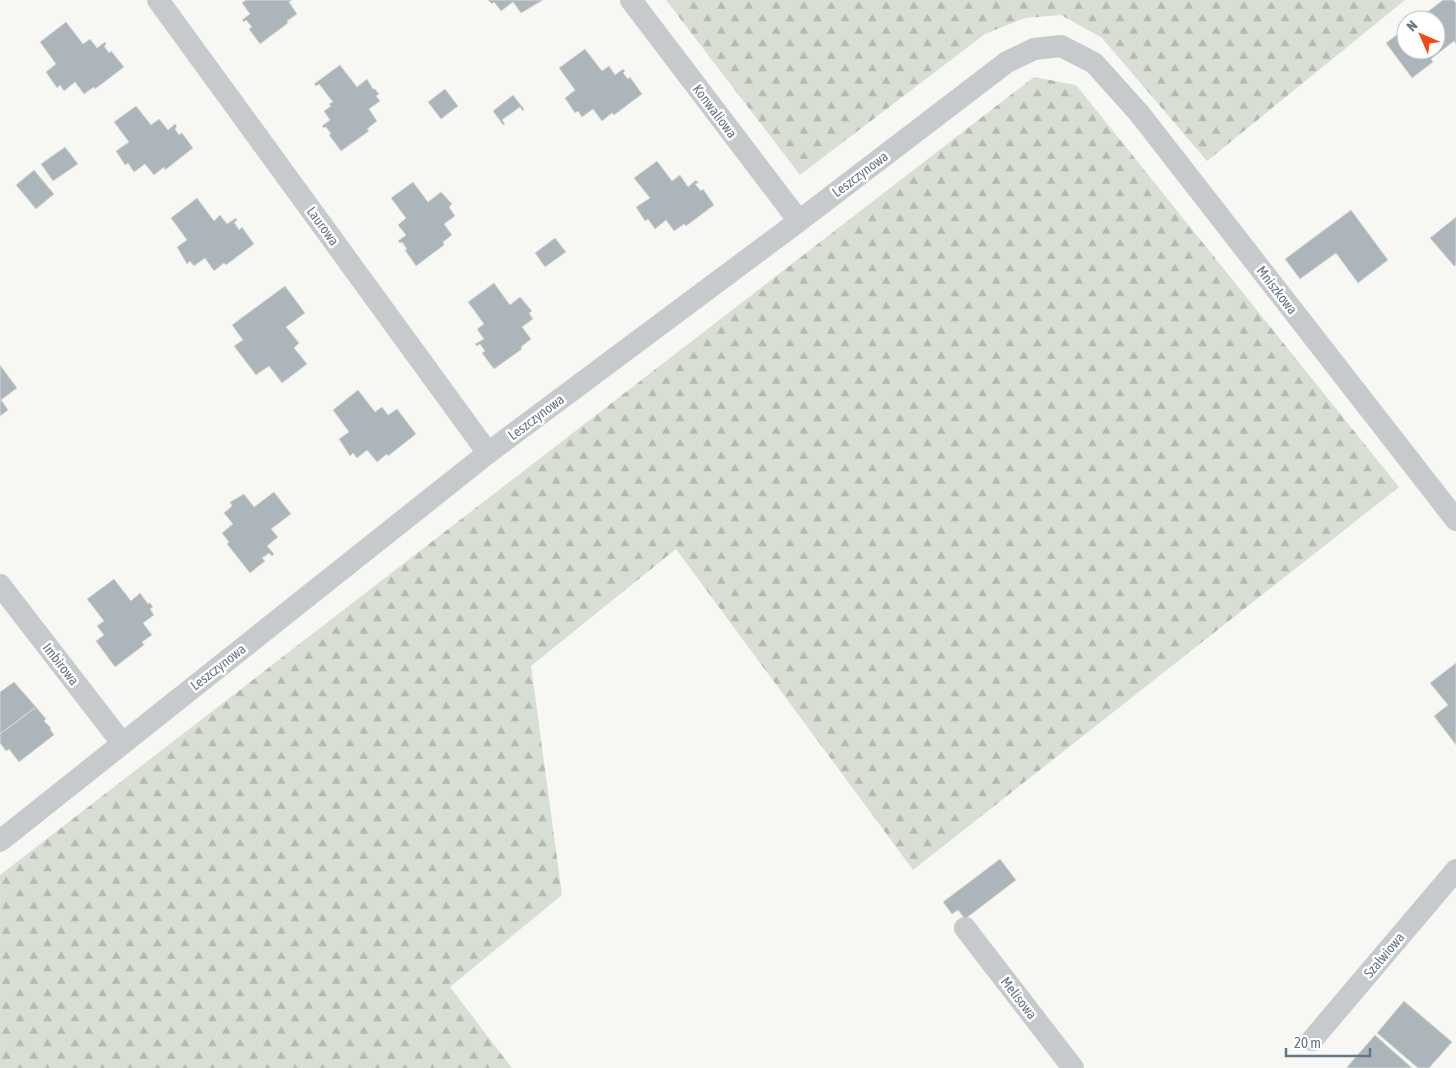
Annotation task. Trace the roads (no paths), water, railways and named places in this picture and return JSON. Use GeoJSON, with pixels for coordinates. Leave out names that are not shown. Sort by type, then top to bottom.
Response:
{"type":"FeatureCollection","features":[{"type":"Feature","properties":{"kind":"street","name":"Laurowa"},"geometry":{"type":"LineString","coordinates":[[158,0],[488,453]]}},
{"type":"Feature","properties":{"kind":"street","name":"Konwaliowa"},"geometry":{"type":"LineString","coordinates":[[631,0],[799,221]]}},
{"type":"Feature","properties":{"kind":"street","name":"Leszczynowa"},"geometry":{"type":"LineString","coordinates":[[0,841],[488,453],[799,221],[1006,62],[1034,49],[1061,46],[1094,63]]}},
{"type":"Feature","properties":{"kind":"street","name":"Mniszkowa"},"geometry":{"type":"LineString","coordinates":[[1094,63],[1139,113],[1456,520]]}},
{"type":"Feature","properties":{"kind":"street","name":"Imbirowa"},"geometry":{"type":"LineString","coordinates":[[0,585],[122,743]]}},
{"type":"Feature","properties":{"kind":"street","name":"Szałwiowa"},"geometry":{"type":"LineString","coordinates":[[1312,1040],[1456,870]]}},
{"type":"Feature","properties":{"kind":"street","name":"Melisowa"},"geometry":{"type":"LineString","coordinates":[[965,928],[1073,1068]]}}]}
